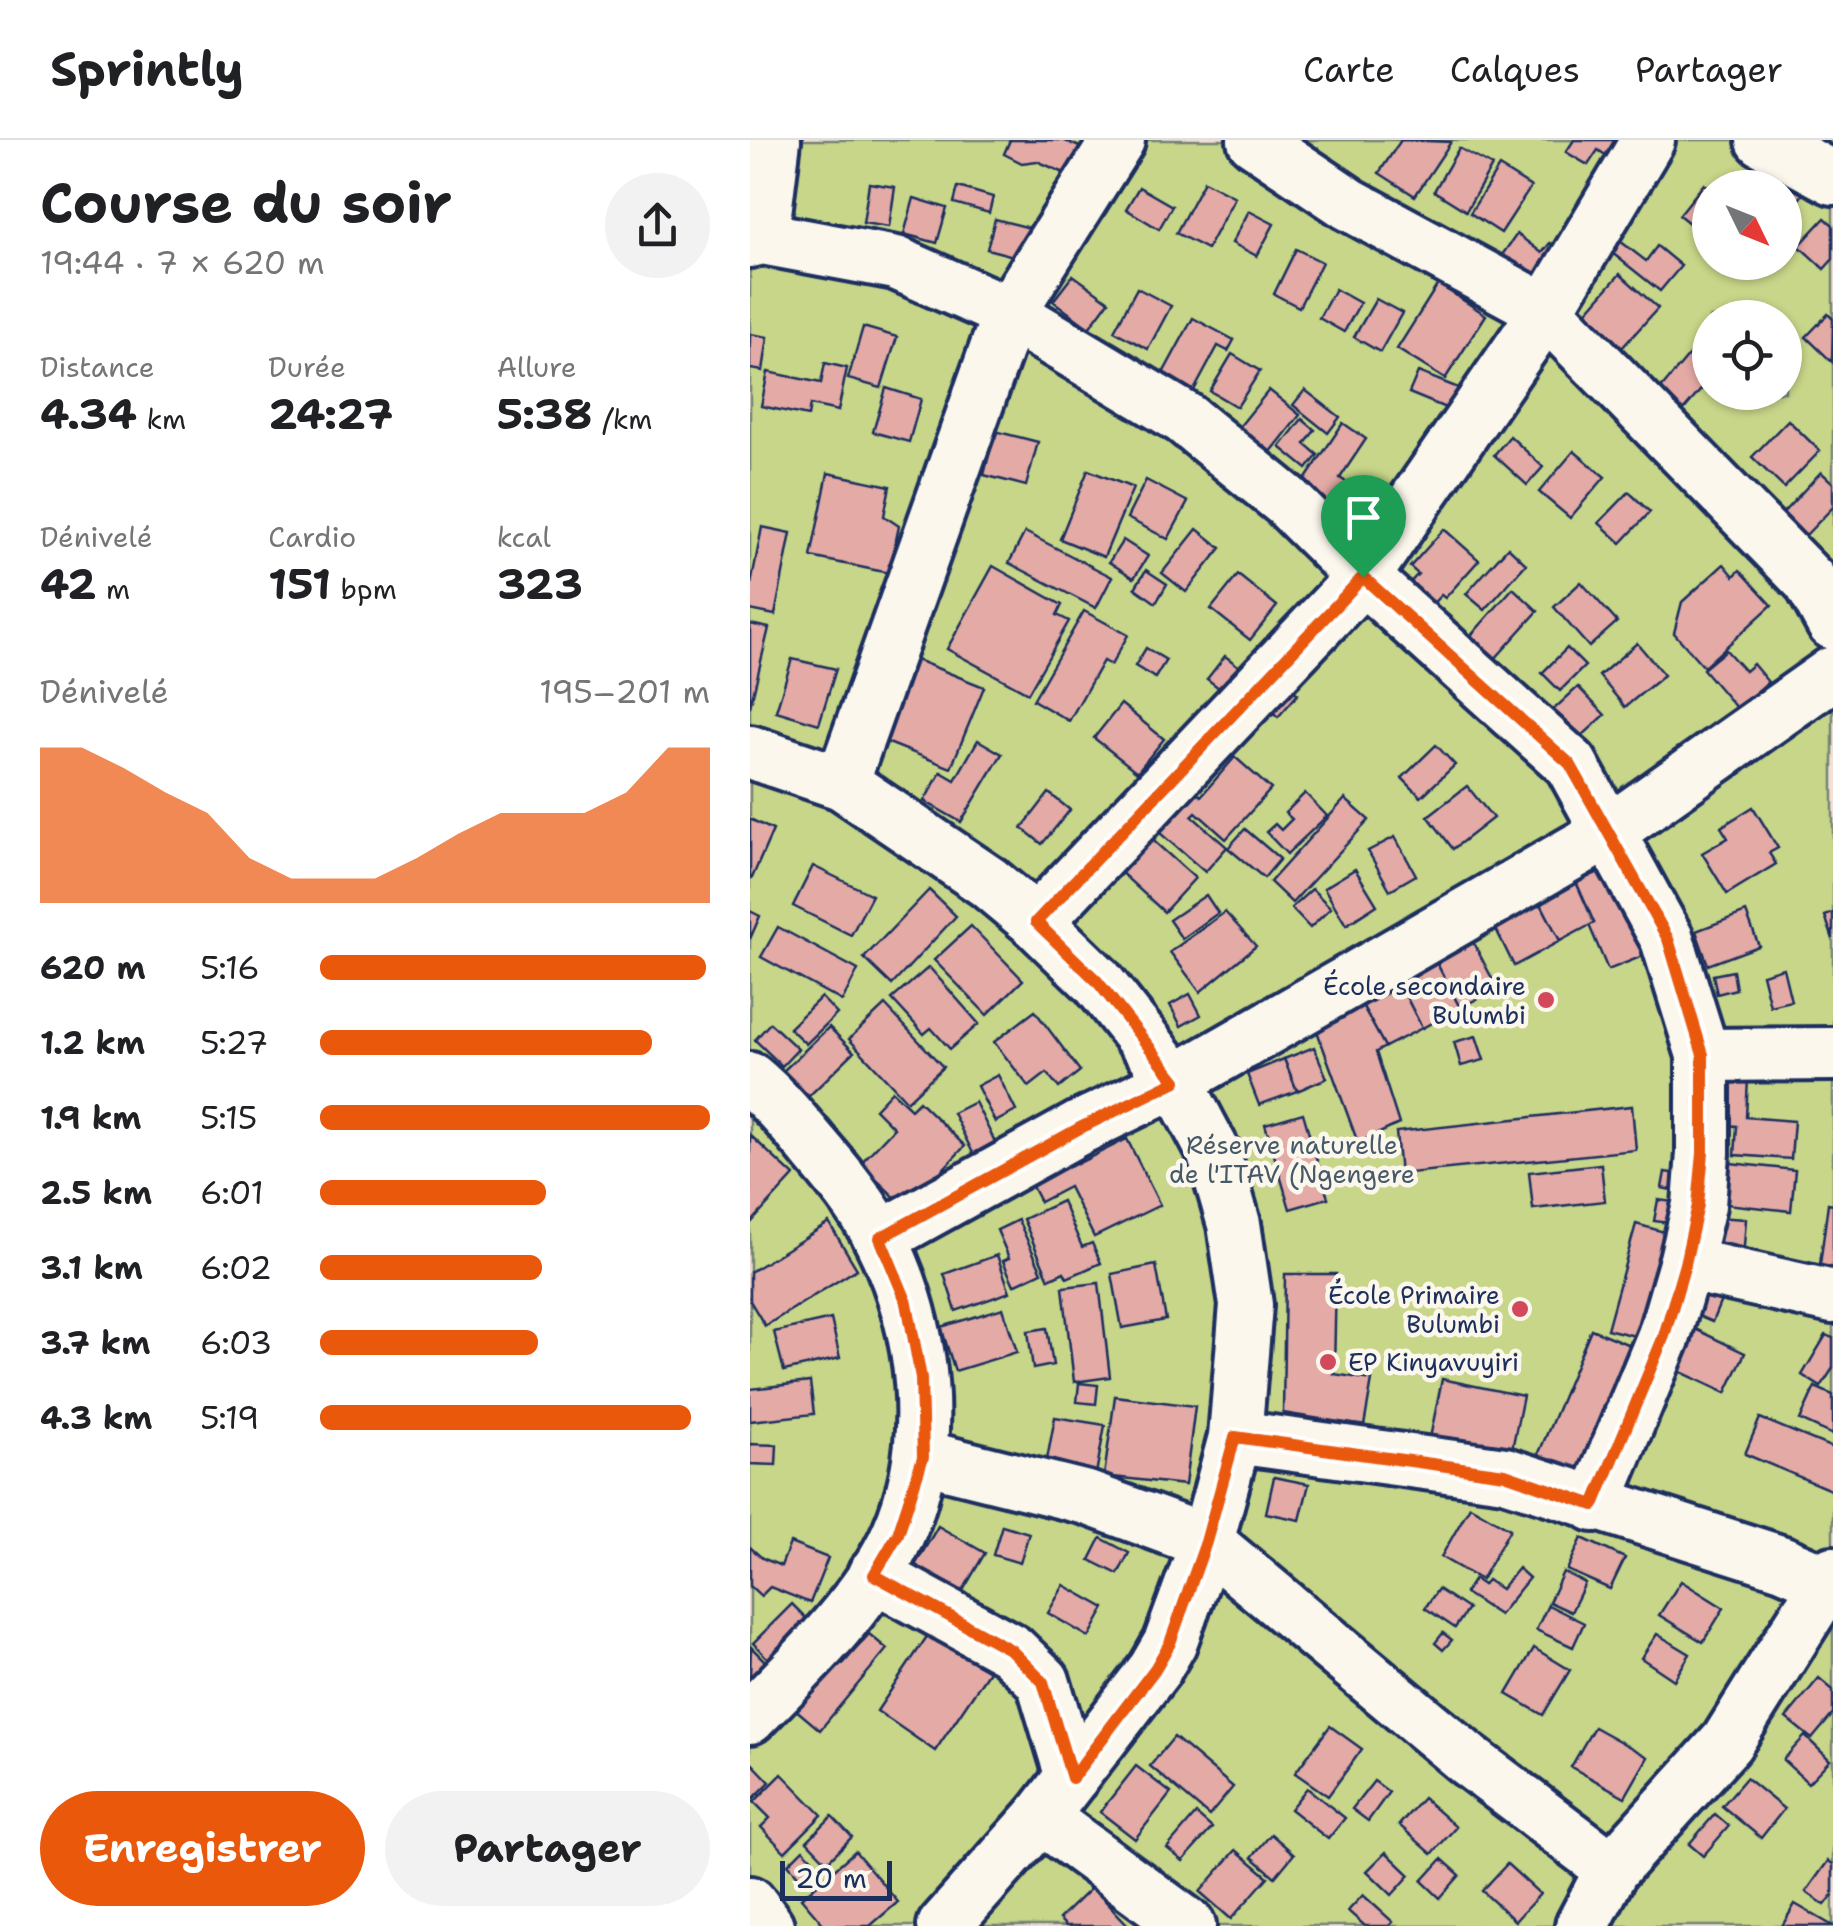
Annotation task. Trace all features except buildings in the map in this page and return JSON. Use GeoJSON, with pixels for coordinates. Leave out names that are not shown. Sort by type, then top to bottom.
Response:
{"type":"FeatureCollection","features":[{"type":"Feature","properties":{"kind":"street"},"geometry":{"type":"LineString","coordinates":[[774,140],[756,239],[896,263],[1009,313],[1184,418],[1286,501],[1363,577],[1570,764],[1668,939],[1703,1055],[1703,1153],[1698,1205],[1685,1264],[1664,1336],[1594,1505]]}},
{"type":"Feature","properties":{"kind":"street"},"geometry":{"type":"LineString","coordinates":[[842,782],[1009,313],[1118,140]]}},
{"type":"Feature","properties":{"kind":"street"},"geometry":{"type":"LineString","coordinates":[[1254,140],[1349,204],[1546,311],[1810,581],[1833,623]]}},
{"type":"Feature","properties":{"kind":"street"},"geometry":{"type":"LineString","coordinates":[[1036,922],[1363,577],[1546,311],[1648,140]]}},
{"type":"Feature","properties":{"kind":"street"},"geometry":{"type":"LineString","coordinates":[[1764,140],[1833,178]]}},
{"type":"Feature","properties":{"kind":"street"},"geometry":{"type":"LineString","coordinates":[[880,1238],[1080,1128],[1176,1081],[1607,833],[1833,674]]}},
{"type":"Feature","properties":{"kind":"street"},"geometry":{"type":"LineString","coordinates":[[750,752],[842,782],[988,882],[1097,981],[1176,1081],[1213,1151],[1234,1224],[1246,1304],[1235,1437],[1206,1542],[1170,1643],[1155,1669],[1056,1797],[944,1926]]}},
{"type":"Feature","properties":{"kind":"street"},"geometry":{"type":"LineString","coordinates":[[1703,1055],[1833,1054]]}},
{"type":"Feature","properties":{"kind":"street"},"geometry":{"type":"LineString","coordinates":[[750,1079],[773,1098],[819,1153],[861,1206],[880,1238],[907,1303],[921,1378],[923,1457],[898,1534],[874,1575],[807,1659],[750,1717]]}},
{"type":"Feature","properties":{"kind":"street"},"geometry":{"type":"LineString","coordinates":[[1685,1264],[1833,1297]]}},
{"type":"Feature","properties":{"kind":"street"},"geometry":{"type":"LineString","coordinates":[[1235,1437],[1505,1474],[1830,1578],[1726,1742],[1612,1869],[1582,1926]]}},
{"type":"Feature","properties":{"kind":"street"},"geometry":{"type":"LineString","coordinates":[[923,1457],[1087,1498],[1206,1542],[1468,1760],[1612,1869]]}},
{"type":"Feature","properties":{"kind":"street"},"geometry":{"type":"LineString","coordinates":[[874,1575],[1011,1650],[1043,1682],[1056,1797],[1189,1926]]}},
{"type":"Feature","properties":{"kind":"street"},"geometry":{"type":"LineString","coordinates":[[750,1903],[767,1926]]}},
{"type":"Feature","properties":{"kind":"green space","name":"Réserve naturelle de l'ITAV (Ngengere"},"geometry":{"type":"Polygon","coordinates":[[[750,140],[1833,140],[1833,1926],[750,1926],[750,140]]]}},
{"type":"Feature","properties":{"kind":"place","name":"École secondaire Bulumbi"},"geometry":{"type":"Point","coordinates":[1546,1000]}},
{"type":"Feature","properties":{"kind":"place","name":"École Primaire Bulumbi"},"geometry":{"type":"Point","coordinates":[1520,1309]}},
{"type":"Feature","properties":{"kind":"place","name":"EP Kinyavuyiri"},"geometry":{"type":"Point","coordinates":[1328,1362]}},
{"type":"Feature","properties":{"kind":"route"},"geometry":{"type":"LineString","coordinates":[[1363,577],[1570,764],[1668,939],[1703,1055],[1703,1153],[1698,1205],[1685,1264],[1664,1336],[1594,1505],[1505,1474],[1235,1437],[1206,1542],[1170,1643],[1155,1669],[1072,1778],[1043,1682],[1011,1650],[874,1575],[898,1534],[923,1457],[921,1378],[907,1303],[880,1238],[1080,1128],[1176,1081],[1097,981],[1036,922],[1363,577]]}}]}
